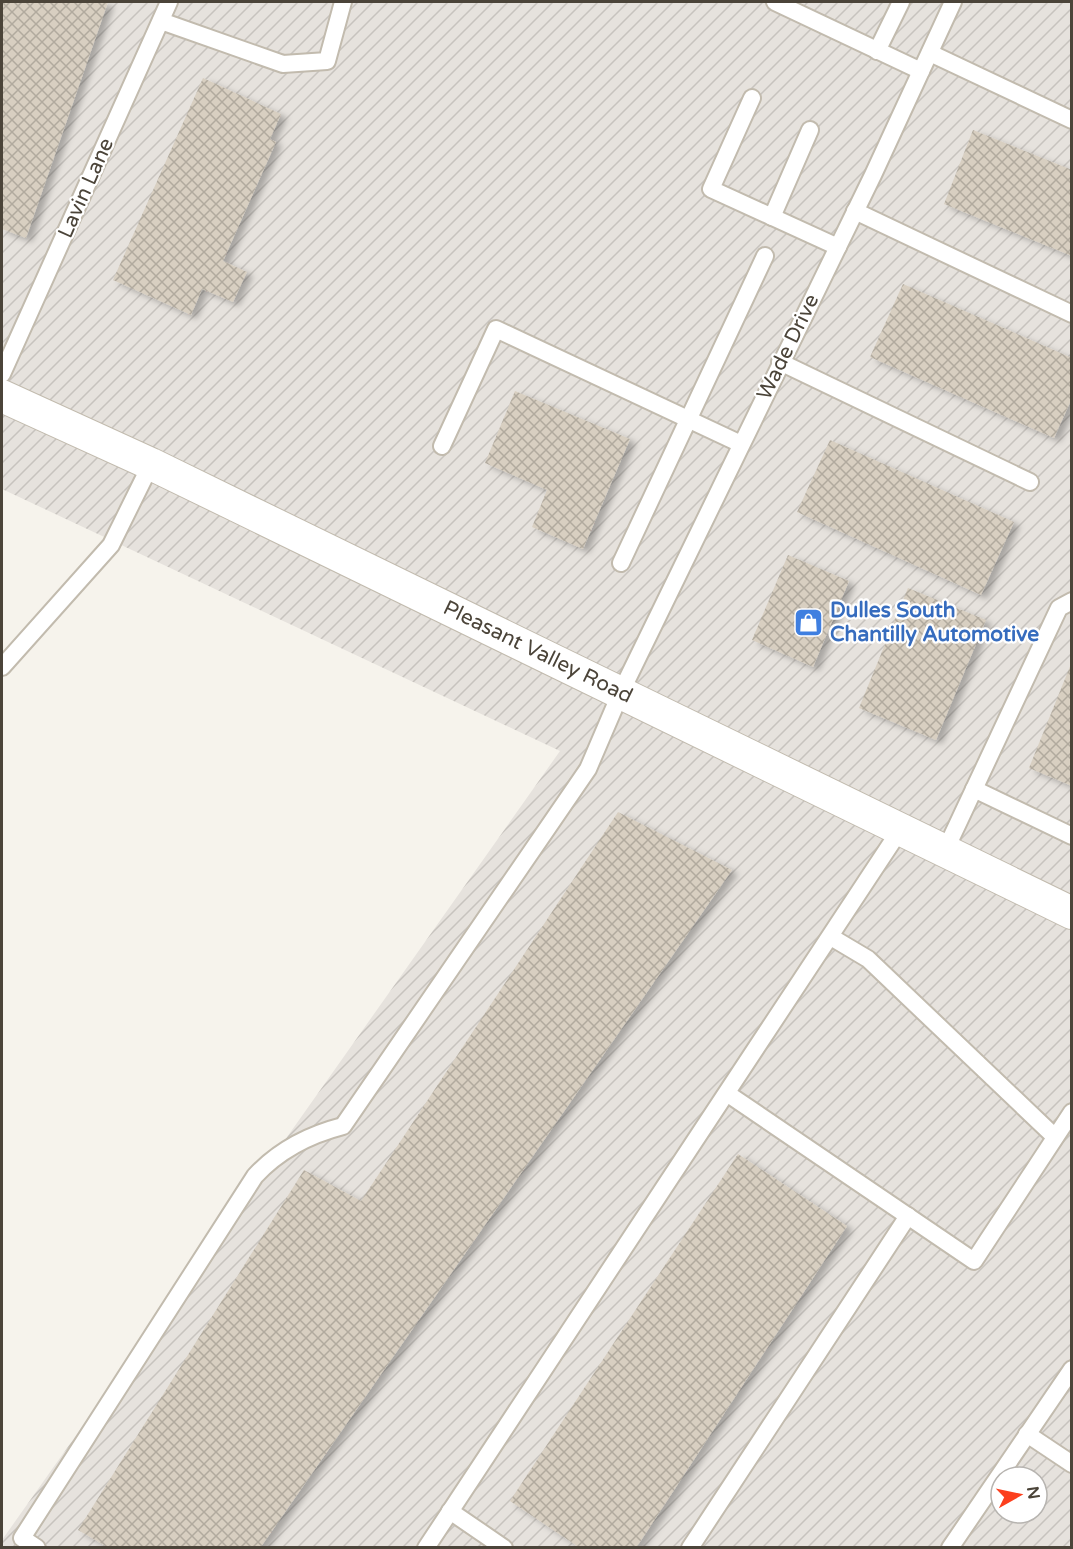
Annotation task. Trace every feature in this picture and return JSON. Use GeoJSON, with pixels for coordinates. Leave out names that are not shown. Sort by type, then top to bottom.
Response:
{"type":"FeatureCollection","features":[{"type":"Feature","properties":{"kind":"street","name":"Pleasant Valley Road"},"geometry":{"type":"LineString","coordinates":[[2,396],[151,464],[1071,913]]}},
{"type":"Feature","properties":{"kind":"lane","name":"Lavin Lane"},"geometry":{"type":"LineString","coordinates":[[2,375],[169,2]]}},
{"type":"Feature","properties":{"kind":"lane"},"geometry":{"type":"LineString","coordinates":[[161,21],[283,64],[327,61],[343,2]]}},
{"type":"Feature","properties":{"kind":"lane"},"geometry":{"type":"LineString","coordinates":[[775,2],[921,71]]}},
{"type":"Feature","properties":{"kind":"lane"},"geometry":{"type":"LineString","coordinates":[[877,51],[901,2]]}},
{"type":"Feature","properties":{"kind":"lane","name":"Wade Drive"},"geometry":{"type":"LineString","coordinates":[[18,1543],[255,1176],[273,1156],[318,1132],[343,1126],[588,769],[621,692],[838,247],[954,2]]}},
{"type":"Feature","properties":{"kind":"lane"},"geometry":{"type":"LineString","coordinates":[[930,53],[1071,120]]}},
{"type":"Feature","properties":{"kind":"lane"},"geometry":{"type":"LineString","coordinates":[[752,98],[711,189],[838,247]]}},
{"type":"Feature","properties":{"kind":"lane"},"geometry":{"type":"LineString","coordinates":[[772,217],[810,130]]}},
{"type":"Feature","properties":{"kind":"lane"},"geometry":{"type":"LineString","coordinates":[[855,211],[1071,314]]}},
{"type":"Feature","properties":{"kind":"lane"},"geometry":{"type":"LineString","coordinates":[[621,563],[765,256]]}},
{"type":"Feature","properties":{"kind":"lane"},"geometry":{"type":"LineString","coordinates":[[442,446],[496,329],[741,444]]}},
{"type":"Feature","properties":{"kind":"lane"},"geometry":{"type":"LineString","coordinates":[[780,362],[1030,482]]}},
{"type":"Feature","properties":{"kind":"lane"},"geometry":{"type":"LineString","coordinates":[[2,667],[111,545],[151,464]]}},
{"type":"Feature","properties":{"kind":"lane"},"geometry":{"type":"LineString","coordinates":[[945,851],[1059,608],[1071,601]]}},
{"type":"Feature","properties":{"kind":"lane"},"geometry":{"type":"LineString","coordinates":[[974,789],[1071,836]]}},
{"type":"Feature","properties":{"kind":"lane"},"geometry":{"type":"LineString","coordinates":[[426,1548],[728,1094],[900,830]]}},
{"type":"Feature","properties":{"kind":"lane"},"geometry":{"type":"LineString","coordinates":[[831,937],[868,959],[1055,1137]]}},
{"type":"Feature","properties":{"kind":"lane"},"geometry":{"type":"LineString","coordinates":[[728,1094],[974,1261],[1071,1112]]}},
{"type":"Feature","properties":{"kind":"lane"},"geometry":{"type":"LineString","coordinates":[[690,1548],[909,1216]]}},
{"type":"Feature","properties":{"kind":"lane"},"geometry":{"type":"LineString","coordinates":[[950,1548],[1071,1369]]}},
{"type":"Feature","properties":{"kind":"lane"},"geometry":{"type":"LineString","coordinates":[[1028,1434],[1071,1464]]}},
{"type":"Feature","properties":{"kind":"lane"},"geometry":{"type":"LineString","coordinates":[[450,1511],[504,1548]]}},
{"type":"Feature","properties":{"kind":"lane"},"geometry":{"type":"LineString","coordinates":[[18,1543],[37,1548]]}},
{"type":"Feature","properties":{"kind":"shaded area"},"geometry":{"type":"Polygon","coordinates":[[[2,2],[1071,2],[1071,1547],[2,1547],[2,1540],[560,751],[2,489],[2,2]]]}},
{"type":"Feature","properties":{"kind":"building"},"geometry":{"type":"Polygon","coordinates":[[[2,2],[108,2],[26,238],[2,229],[2,2]]]}},
{"type":"Feature","properties":{"kind":"building"},"geometry":{"type":"Polygon","coordinates":[[[203,78],[281,114],[270,139],[276,142],[223,261],[247,272],[233,302],[202,289],[191,315],[113,280],[203,78]]]}},
{"type":"Feature","properties":{"kind":"building"},"geometry":{"type":"Polygon","coordinates":[[[973,130],[1072,170],[1072,256],[944,204],[973,130]]]}},
{"type":"Feature","properties":{"kind":"building"},"geometry":{"type":"Polygon","coordinates":[[[903,284],[1072,358],[1072,398],[1054,438],[870,357],[903,284]]]}},
{"type":"Feature","properties":{"kind":"building"},"geometry":{"type":"Polygon","coordinates":[[[515,391],[630,439],[583,549],[532,527],[547,490],[485,463],[515,391]]]}},
{"type":"Feature","properties":{"kind":"building"},"geometry":{"type":"Polygon","coordinates":[[[830,440],[1014,522],[981,595],[797,512],[830,440]]]}},
{"type":"Feature","properties":{"kind":"building"},"geometry":{"type":"Polygon","coordinates":[[[788,555],[849,581],[813,667],[752,640],[788,555]]]}},
{"type":"Feature","properties":{"kind":"building"},"geometry":{"type":"Polygon","coordinates":[[[908,588],[986,620],[936,740],[859,708],[908,588]]]}},
{"type":"Feature","properties":{"kind":"building"},"geometry":{"type":"Polygon","coordinates":[[[1072,664],[1072,786],[1029,768],[1072,664]]]}},
{"type":"Feature","properties":{"kind":"building"},"geometry":{"type":"Polygon","coordinates":[[[618,812],[732,870],[260,1548],[109,1548],[78,1530],[304,1170],[361,1201],[618,812]]]}},
{"type":"Feature","properties":{"kind":"building"},"geometry":{"type":"Polygon","coordinates":[[[738,1154],[847,1226],[636,1548],[580,1548],[510,1501],[738,1154]]]}},
{"type":"Feature","properties":{"kind":"place","name":"Dulles South Chantilly Automotive"},"geometry":{"type":"Point","coordinates":[809,622]}}]}
